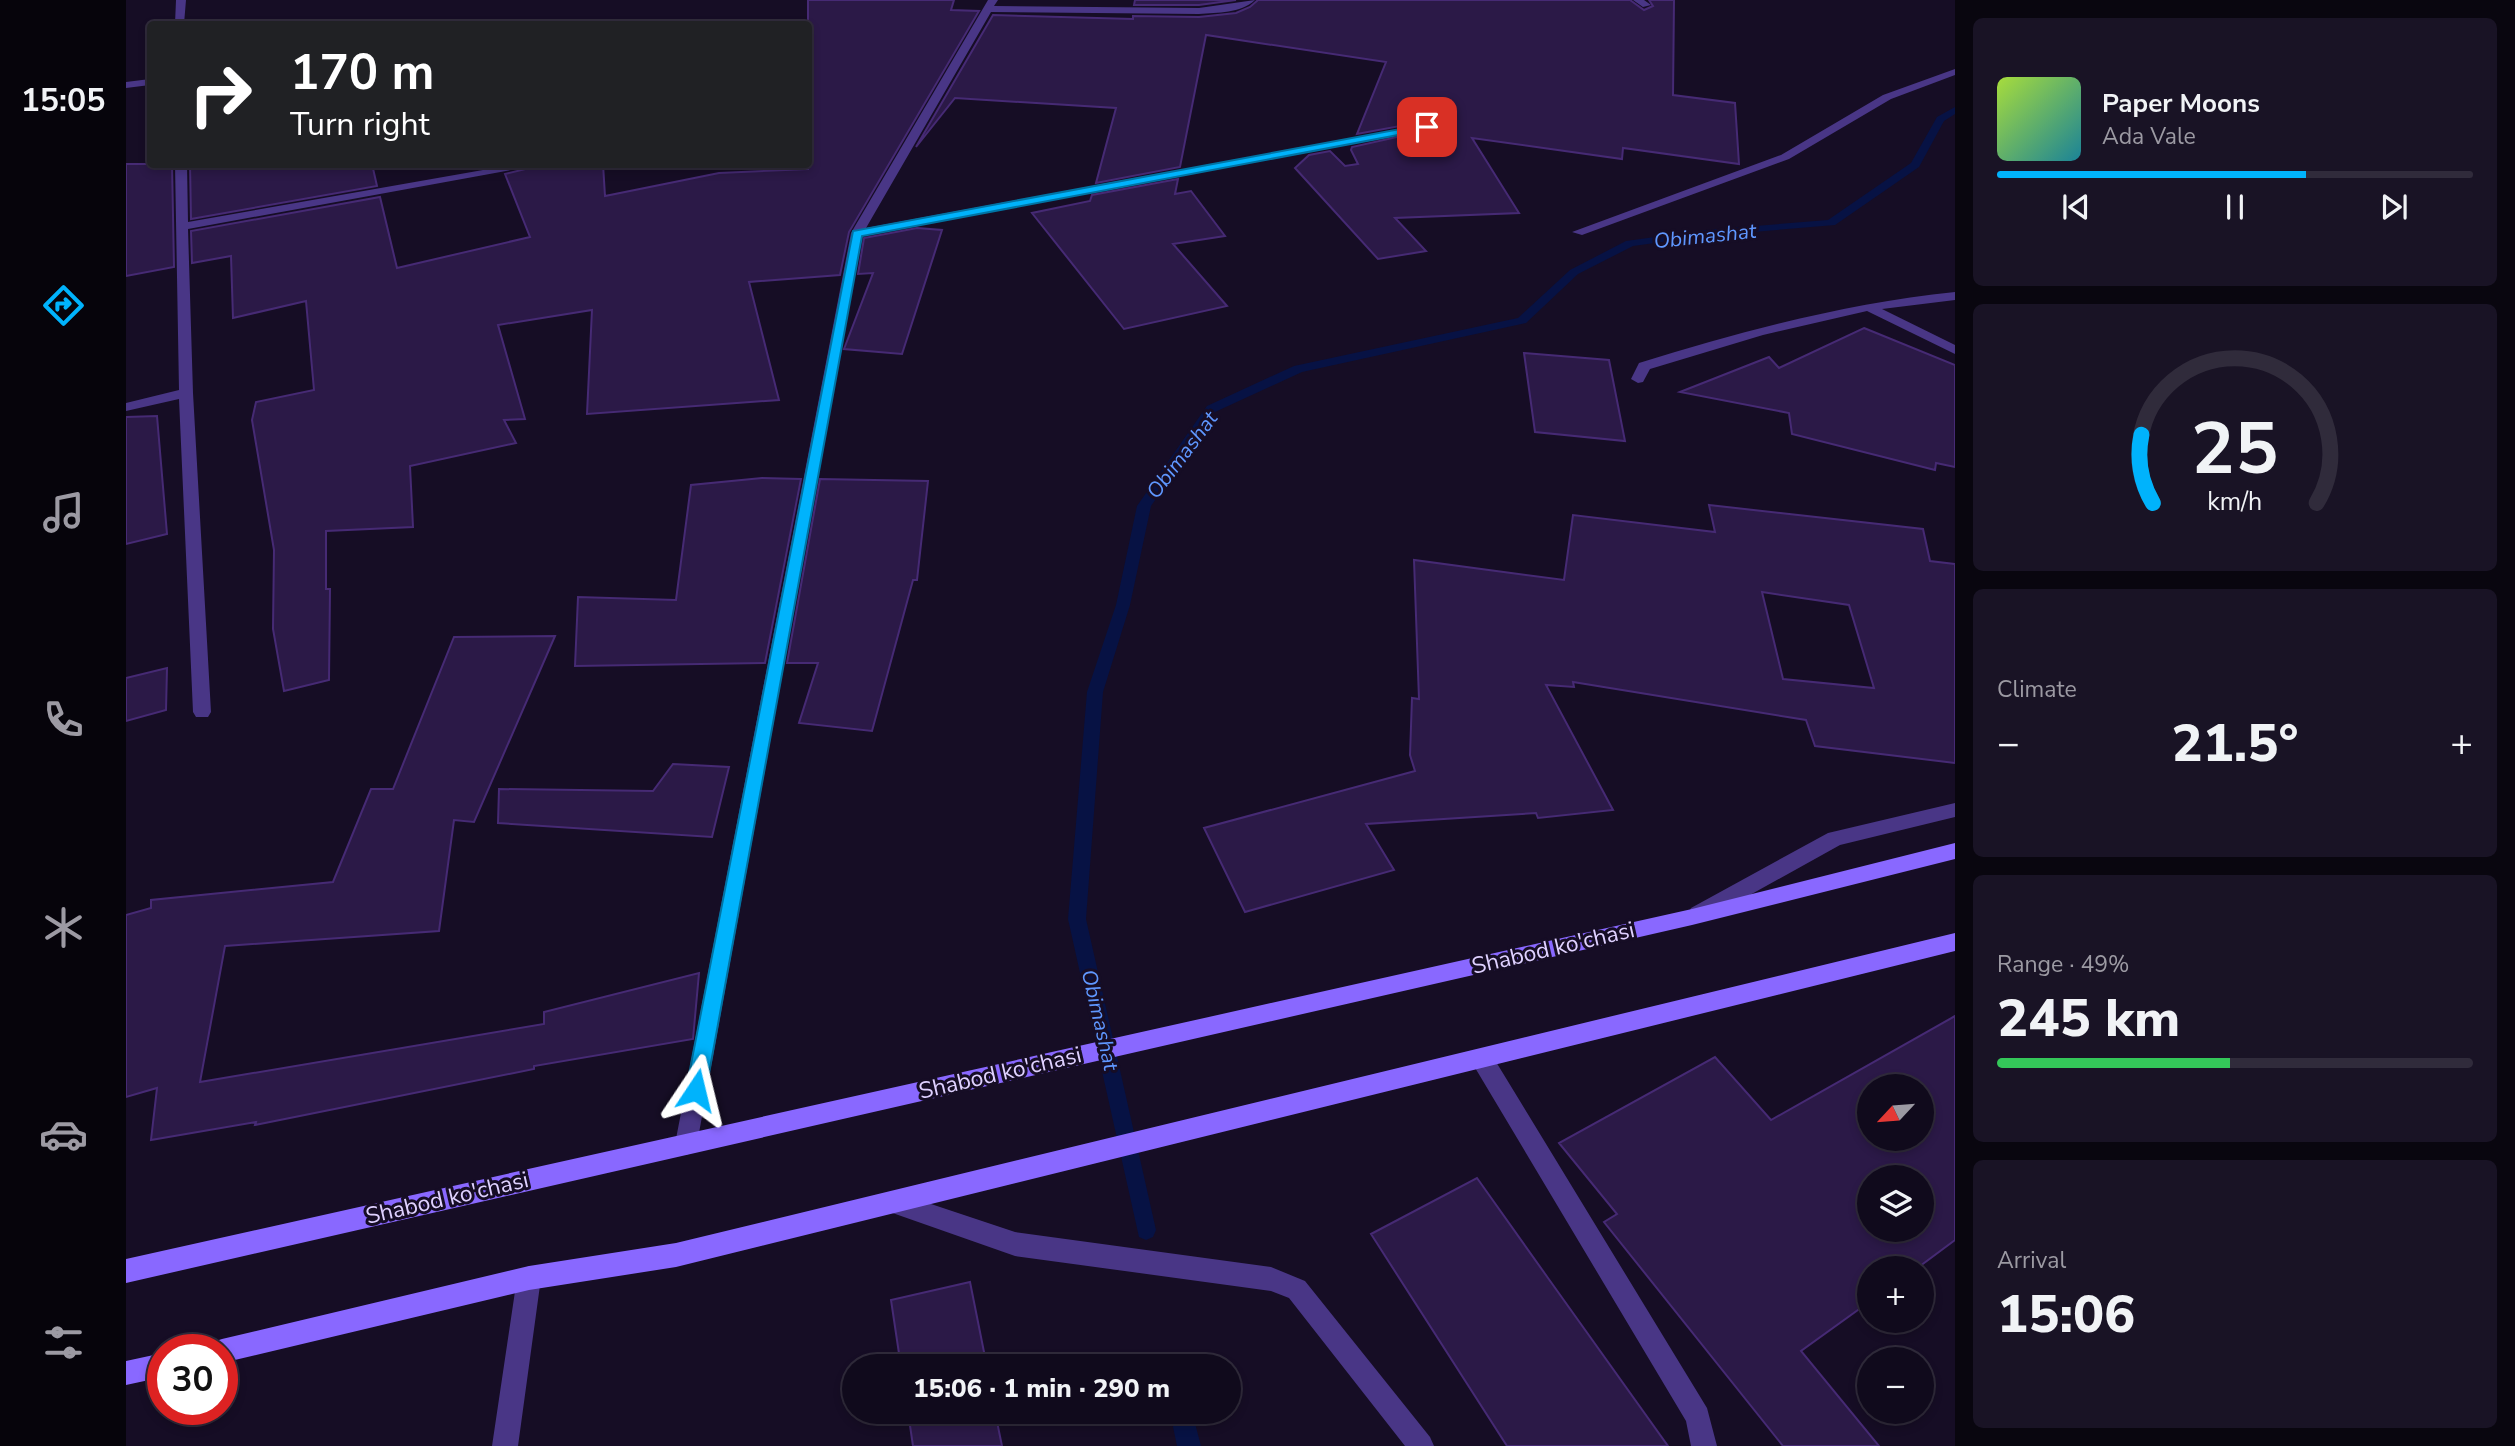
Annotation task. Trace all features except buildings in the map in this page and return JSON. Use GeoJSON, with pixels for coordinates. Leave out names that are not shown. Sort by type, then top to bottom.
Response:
{"type":"FeatureCollection","features":[{"type":"Feature","properties":{"kind":"main road","name":"Shabod ko'chasi"},"geometry":{"type":"LineString","coordinates":[[126,1271],[1692,917],[1955,851]]}},
{"type":"Feature","properties":{"kind":"main road"},"geometry":{"type":"LineString","coordinates":[[238,1347],[528,1278],[676,1255],[1955,942]]}},
{"type":"Feature","properties":{"kind":"main road"},"geometry":{"type":"LineString","coordinates":[[126,1373],[147,1368]]}},
{"type":"Feature","properties":{"kind":"street"},"geometry":{"type":"LineString","coordinates":[[180,21],[181,0]]}},
{"type":"Feature","properties":{"kind":"street"},"geometry":{"type":"LineString","coordinates":[[686,1144],[857,233],[991,4],[1199,11],[1246,4],[1250,0]]}},
{"type":"Feature","properties":{"kind":"street"},"geometry":{"type":"LineString","coordinates":[[1578,232],[1785,157],[1887,97],[1955,72]]}},
{"type":"Feature","properties":{"kind":"street"},"geometry":{"type":"LineString","coordinates":[[126,85],[147,82]]}},
{"type":"Feature","properties":{"kind":"street"},"geometry":{"type":"LineString","coordinates":[[857,233],[1427,127]]}},
{"type":"Feature","properties":{"kind":"street"},"geometry":{"type":"LineString","coordinates":[[181,168],[186,393],[202,712]]}},
{"type":"Feature","properties":{"kind":"street"},"geometry":{"type":"LineString","coordinates":[[182,227],[516,168]]}},
{"type":"Feature","properties":{"kind":"street"},"geometry":{"type":"LineString","coordinates":[[1638,379],[1644,366],[1731,339],[1899,300],[1955,296]]}},
{"type":"Feature","properties":{"kind":"street"},"geometry":{"type":"LineString","coordinates":[[1869,307],[1954,350]]}},
{"type":"Feature","properties":{"kind":"street"},"geometry":{"type":"LineString","coordinates":[[126,407],[186,393]]}},
{"type":"Feature","properties":{"kind":"street"},"geometry":{"type":"LineString","coordinates":[[1692,917],[1835,838],[1955,810]]}},
{"type":"Feature","properties":{"kind":"street"},"geometry":{"type":"LineString","coordinates":[[1482,1059],[1698,1417],[1704,1446]]}},
{"type":"Feature","properties":{"kind":"street"},"geometry":{"type":"LineString","coordinates":[[892,1202],[974,1227],[1015,1244],[1271,1279],[1297,1289],[1421,1446]]}},
{"type":"Feature","properties":{"kind":"street"},"geometry":{"type":"LineString","coordinates":[[505,1446],[528,1278]]}},
{"type":"Feature","properties":{"kind":"waterway","name":"Obimashat"},"geometry":{"type":"LineString","coordinates":[[1146,1230],[1077,919],[1095,692],[1123,605],[1144,506],[1211,409],[1298,369],[1522,321],[1574,272],[1630,243],[1706,233],[1831,223],[1915,165],[1940,119],[1955,110]]}},
{"type":"Feature","properties":{"kind":"waterway","name":"Obimashat"},"geometry":{"type":"LineString","coordinates":[[1184,1424],[1189,1446]]}},
{"type":"Feature","properties":{"kind":"route"},"geometry":{"type":"LineString","coordinates":[[696,1090],[857,233],[1427,127]]}}]}
